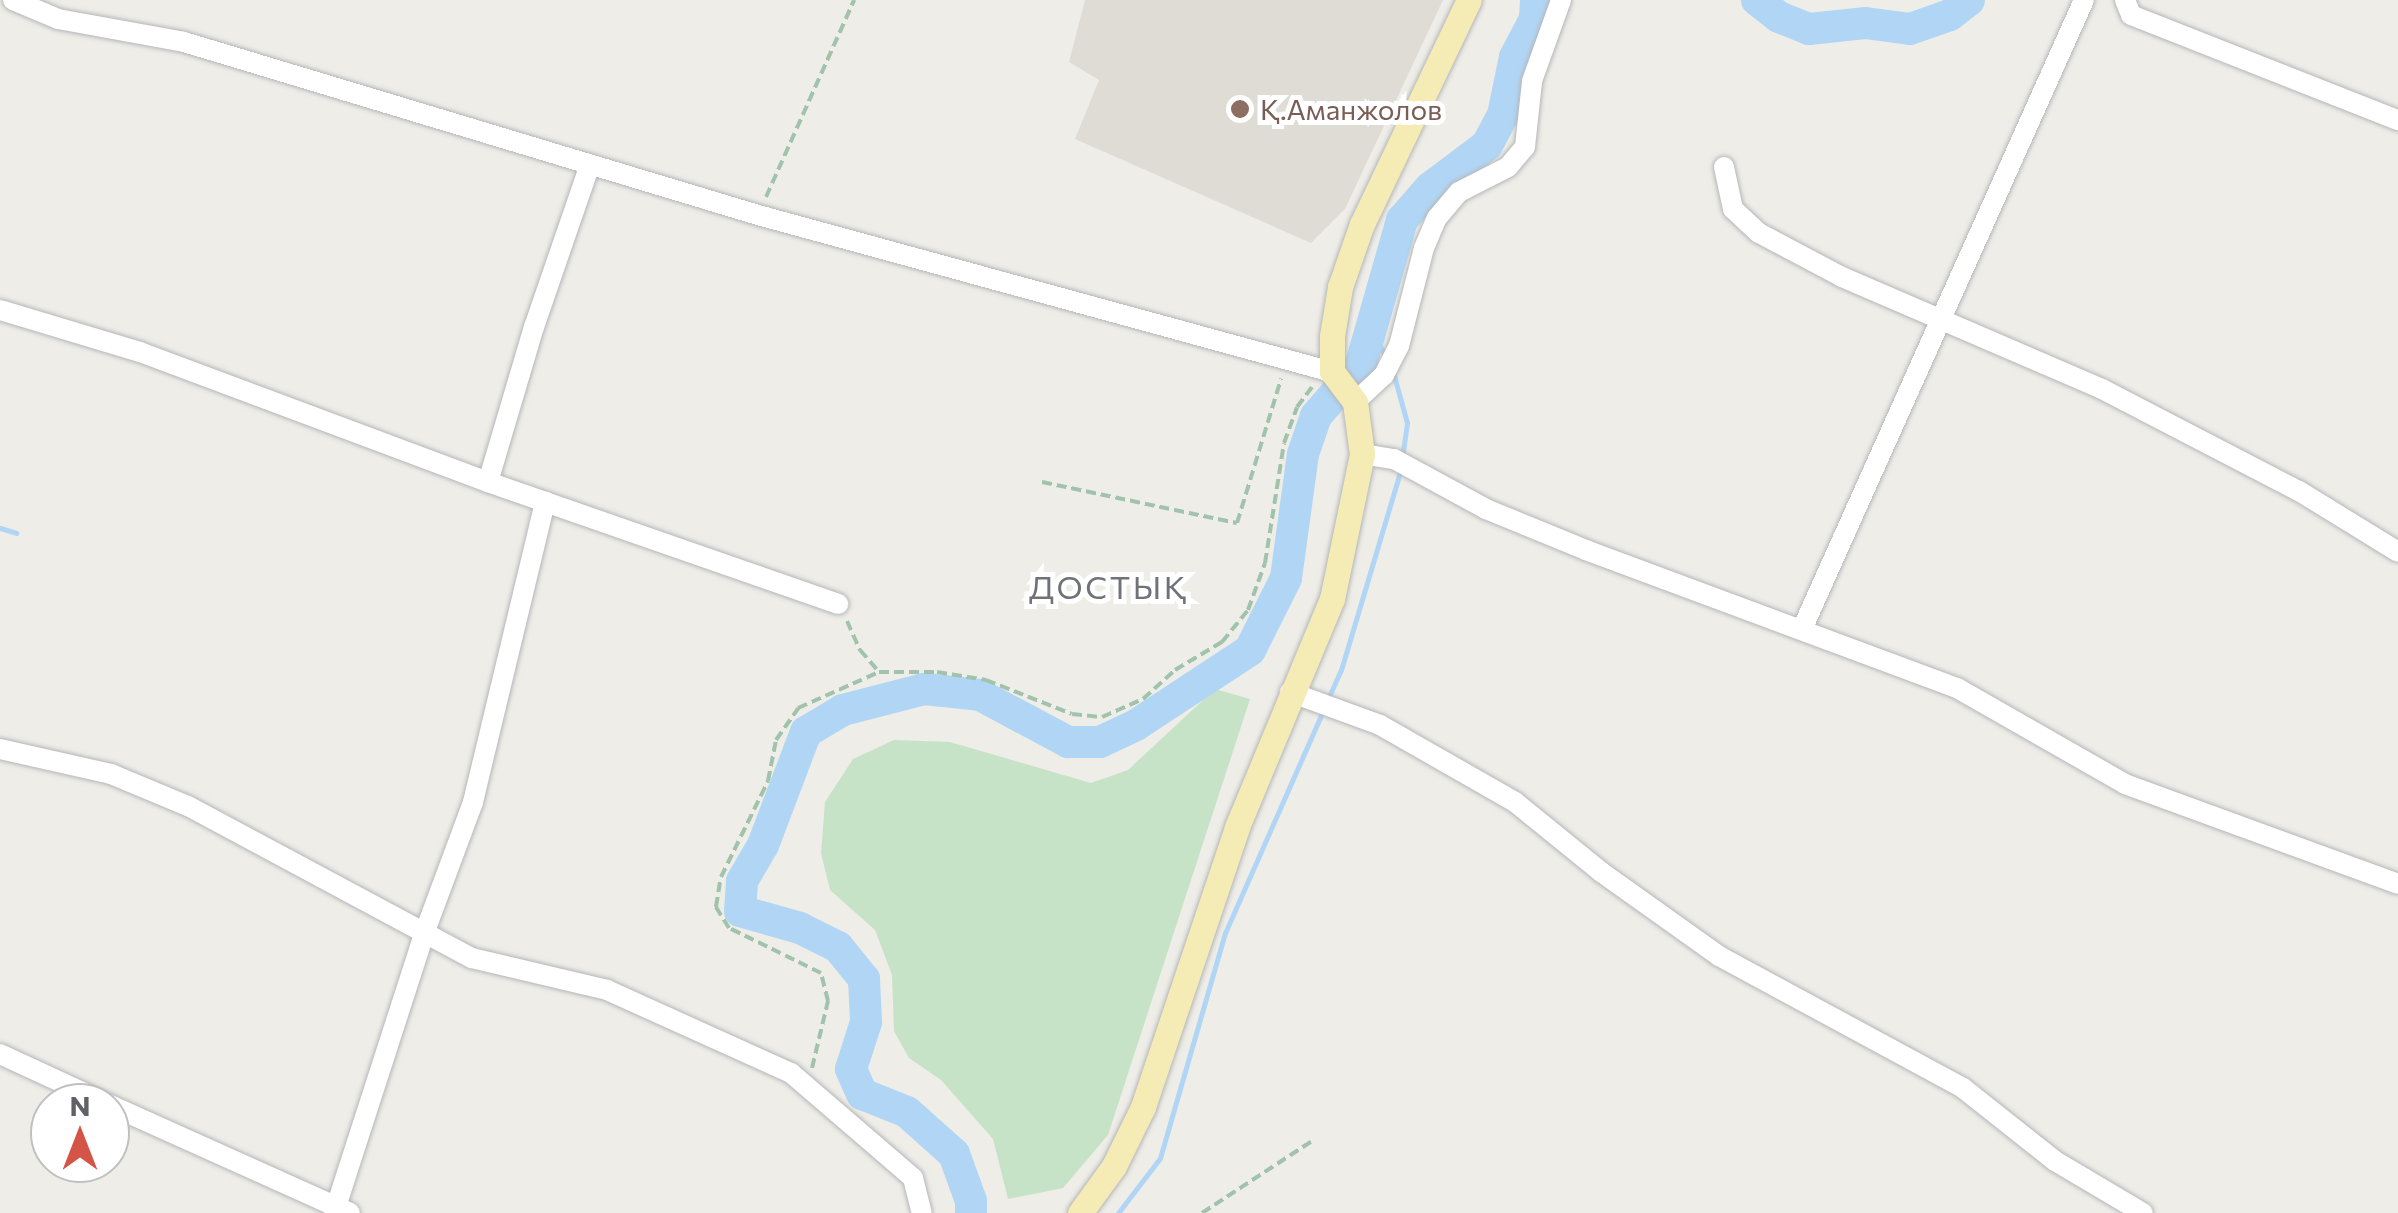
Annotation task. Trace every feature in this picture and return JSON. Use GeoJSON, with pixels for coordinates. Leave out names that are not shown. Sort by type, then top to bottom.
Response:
{"type":"FeatureCollection","features":[{"type":"Feature","properties":{"kind":"main road"},"geometry":{"type":"LineString","coordinates":[[1080,1213],[1114,1166],[1143,1107],[1237,827],[1332,599],[1362,454],[1355,402],[1332,372],[1332,336],[1340,288],[1362,224],[1469,0]]}},
{"type":"Feature","properties":{"kind":"street"},"geometry":{"type":"LineString","coordinates":[[13,0],[58,19],[184,42],[758,215],[1332,372]]}},
{"type":"Feature","properties":{"kind":"street"},"geometry":{"type":"LineString","coordinates":[[1355,402],[1384,376],[1399,346],[1424,248],[1437,218],[1459,192],[1508,166],[1525,147],[1532,81],[1561,0]]}},
{"type":"Feature","properties":{"kind":"street"},"geometry":{"type":"LineString","coordinates":[[1803,627],[2084,0]]}},
{"type":"Feature","properties":{"kind":"street"},"geometry":{"type":"LineString","coordinates":[[2125,0],[2131,15],[2398,120]]}},
{"type":"Feature","properties":{"kind":"street"},"geometry":{"type":"LineString","coordinates":[[488,482],[534,327],[590,164]]}},
{"type":"Feature","properties":{"kind":"street"},"geometry":{"type":"LineString","coordinates":[[1724,166],[1733,209],[1758,232],[1842,277],[2102,388],[2298,491],[2398,552]]}},
{"type":"Feature","properties":{"kind":"street"},"geometry":{"type":"LineString","coordinates":[[0,310],[140,352],[488,482],[838,604]]}},
{"type":"Feature","properties":{"kind":"street"},"geometry":{"type":"LineString","coordinates":[[1362,454],[1394,459],[1486,509],[1586,550],[1803,627],[1958,688],[2125,784],[2398,884]]}},
{"type":"Feature","properties":{"kind":"street"},"geometry":{"type":"LineString","coordinates":[[130,1114],[340,1211],[424,934],[474,802],[546,502]]}},
{"type":"Feature","properties":{"kind":"street"},"geometry":{"type":"LineString","coordinates":[[1290,692],[1380,725],[1516,802],[1601,872],[1719,956],[1963,1088],[2055,1160],[2144,1213]]}},
{"type":"Feature","properties":{"kind":"street"},"geometry":{"type":"LineString","coordinates":[[0,749],[111,774],[188,806],[472,958],[607,990],[791,1073],[913,1178],[922,1213]]}},
{"type":"Feature","properties":{"kind":"street"},"geometry":{"type":"LineString","coordinates":[[0,1054],[63,1083]]}},
{"type":"Feature","properties":{"kind":"path"},"geometry":{"type":"LineString","coordinates":[[758,215],[854,0]]}},
{"type":"Feature","properties":{"kind":"path"},"geometry":{"type":"LineString","coordinates":[[1042,482],[1237,522],[1287,360]]}},
{"type":"Feature","properties":{"kind":"path"},"geometry":{"type":"LineString","coordinates":[[808,1087],[828,1001],[821,973],[729,928],[716,906],[721,877],[768,781],[776,740],[798,708],[879,672],[937,672],[986,680],[1072,714],[1102,717],[1143,700],[1175,670],[1222,642],[1248,610],[1265,563],[1284,443],[1297,407],[1310,388],[1332,372]]}},
{"type":"Feature","properties":{"kind":"path"},"geometry":{"type":"LineString","coordinates":[[838,604],[860,650],[879,672]]}},
{"type":"Feature","properties":{"kind":"path"},"geometry":{"type":"LineString","coordinates":[[1202,1213],[1312,1141]]}},
{"type":"Feature","properties":{"kind":"shaded area","name":"Қ.Аманжолов"},"geometry":{"type":"Polygon","coordinates":[[[1085,0],[1443,0],[1345,209],[1311,243],[1075,139],[1099,80],[1069,62],[1085,0]]]}},
{"type":"Feature","properties":{"kind":"green space"},"geometry":{"type":"Polygon","coordinates":[[[1215,689],[1250,699],[1108,1135],[1063,1188],[1008,1199],[993,1139],[941,1080],[909,1058],[894,1031],[892,975],[875,930],[830,890],[821,853],[825,802],[853,759],[894,740],[950,742],[1091,783],[1128,770],[1215,689]]]}},
{"type":"Feature","properties":{"kind":"waterway"},"geometry":{"type":"LineString","coordinates":[[971,1213],[971,1201],[954,1154],[907,1112],[862,1094],[851,1069],[866,1022],[864,979],[838,947],[800,928],[740,911],[742,881],[763,845],[806,732],[843,710],[924,689],[980,695],[1068,742],[1100,742],[1136,725],[1250,650],[1286,578],[1303,454],[1316,416],[1361,364],[1402,220],[1430,188],[1487,145],[1503,115],[1515,57],[1535,19],[1536,0]]}},
{"type":"Feature","properties":{"kind":"waterway"},"geometry":{"type":"LineString","coordinates":[[1757,0],[1779,17],[1809,29],[1865,23],[1910,29],[1950,15],[1969,0]]}},
{"type":"Feature","properties":{"kind":"waterway"},"geometry":{"type":"LineString","coordinates":[[1371,329],[1386,357]]}},
{"type":"Feature","properties":{"kind":"waterway"},"geometry":{"type":"LineString","coordinates":[[1393,372],[1407,423],[1402,458]]}},
{"type":"Feature","properties":{"kind":"waterway"},"geometry":{"type":"LineString","coordinates":[[1327,701],[1341,670],[1401,469]]}},
{"type":"Feature","properties":{"kind":"waterway"},"geometry":{"type":"LineString","coordinates":[[0,528],[16,533]]}},
{"type":"Feature","properties":{"kind":"waterway"},"geometry":{"type":"LineString","coordinates":[[1118,1213],[1160,1158],[1225,933],[1323,711]]}},
{"type":"Feature","properties":{"kind":"place","name":"Қ.Аманжолов"},"geometry":{"type":"Point","coordinates":[1240,109]}},
{"type":"Feature","properties":{"kind":"district","name":"ДОСТЫҚ"},"geometry":{"type":"Point","coordinates":[1109,586]}}]}
